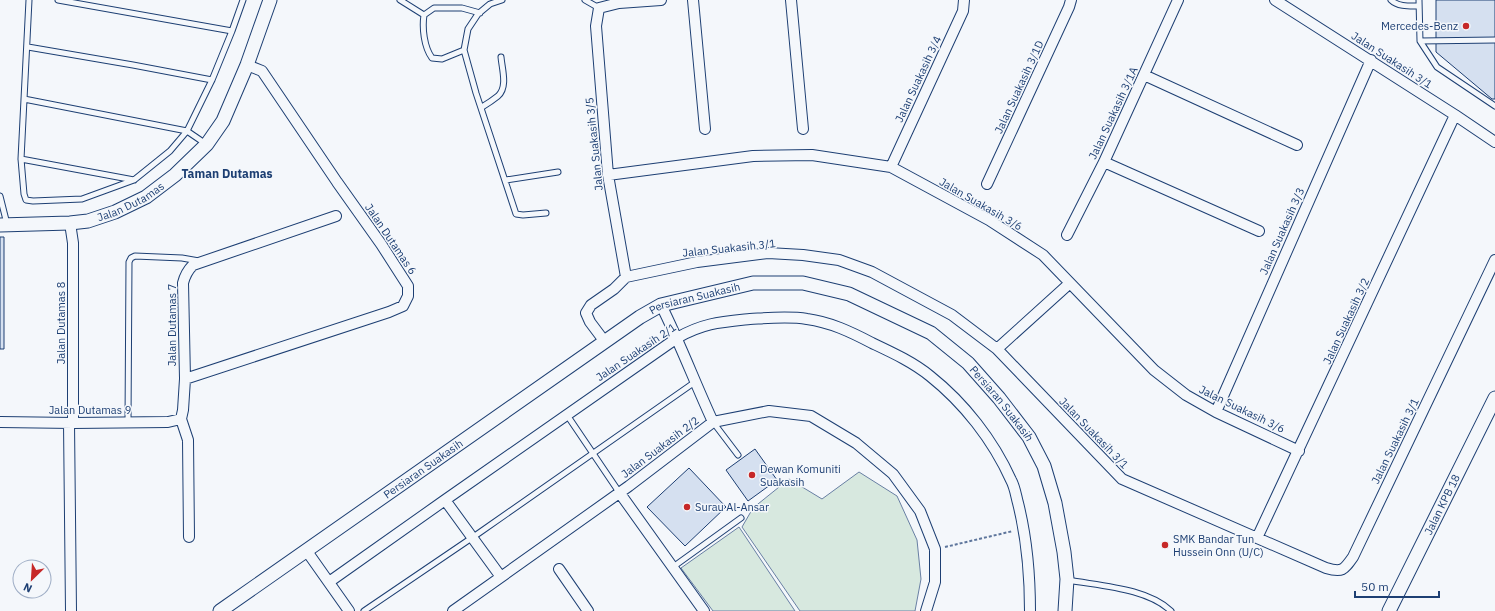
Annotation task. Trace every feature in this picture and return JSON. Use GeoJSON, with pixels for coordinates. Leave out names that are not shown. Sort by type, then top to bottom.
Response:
{"type":"FeatureCollection","features":[{"type":"Feature","properties":{"kind":"street","name":"Jalan Dutamas"},"geometry":{"type":"LineString","coordinates":[[3,224],[70,223],[88,221],[115,212],[146,197],[175,174],[207,144],[223,122],[247,65],[270,0]]}},
{"type":"Feature","properties":{"kind":"street"},"geometry":{"type":"LineString","coordinates":[[599,8],[619,3],[661,0]]}},
{"type":"Feature","properties":{"kind":"street"},"geometry":{"type":"LineString","coordinates":[[693,0],[705,129]]}},
{"type":"Feature","properties":{"kind":"street"},"geometry":{"type":"LineString","coordinates":[[791,0],[803,130]]}},
{"type":"Feature","properties":{"kind":"street","name":"Jalan Suakasih 3/4"},"geometry":{"type":"LineString","coordinates":[[891,167],[963,11],[964,0]]}},
{"type":"Feature","properties":{"kind":"street","name":"Jalan Suakasih 3/1D"},"geometry":{"type":"LineString","coordinates":[[987,184],[1071,0]]}},
{"type":"Feature","properties":{"kind":"street","name":"Jalan Suakasih 3/1A"},"geometry":{"type":"LineString","coordinates":[[1068,235],[1104,162],[1178,0]]}},
{"type":"Feature","properties":{"kind":"street","name":"Jalan Suakasih 3/1"},"geometry":{"type":"LineString","coordinates":[[1275,0],[1371,60],[1495,142]]}},
{"type":"Feature","properties":{"kind":"street","name":"Jalan Suakasih 3/5"},"geometry":{"type":"LineString","coordinates":[[599,8],[596,26],[608,175],[626,277]]}},
{"type":"Feature","properties":{"kind":"street","name":"Jalan Suakasih 3/3"},"geometry":{"type":"LineString","coordinates":[[1216,412],[1371,60]]}},
{"type":"Feature","properties":{"kind":"street","name":"Jalan Dutamas 6"},"geometry":{"type":"LineString","coordinates":[[185,379],[389,312],[403,306],[408,296],[408,286],[381,244],[262,71],[247,65]]}},
{"type":"Feature","properties":{"kind":"street"},"geometry":{"type":"LineString","coordinates":[[1144,75],[1297,145]]}},
{"type":"Feature","properties":{"kind":"street","name":"Jalan Suakasih 3/2"},"geometry":{"type":"LineString","coordinates":[[1257,538],[1455,115]]}},
{"type":"Feature","properties":{"kind":"street","name":"Jalan Suakasih 3/6"},"geometry":{"type":"LineString","coordinates":[[608,175],[753,156],[812,155],[891,167],[989,220],[1043,255],[1154,370],[1186,395],[1216,412],[1299,451]]}},
{"type":"Feature","properties":{"kind":"street"},"geometry":{"type":"LineString","coordinates":[[1104,162],[1259,231]]}},
{"type":"Feature","properties":{"kind":"street","name":"Jalan Dutamas 7"},"geometry":{"type":"LineString","coordinates":[[189,537],[188,440],[181,419],[185,379],[183,283],[188,269],[193,265],[336,216]]}},
{"type":"Feature","properties":{"kind":"street","name":"Jalan Dutamas 8"},"geometry":{"type":"LineString","coordinates":[[70,223],[73,243],[71,611]]}},
{"type":"Feature","properties":{"kind":"street","name":"Jalan Suakasih 3/1"},"geometry":{"type":"LineString","coordinates":[[626,277],[697,262],[768,253],[803,255],[839,260],[872,272],[952,314],[997,349],[1122,479],[1326,568],[1337,571],[1346,568],[1353,557],[1495,260]]}},
{"type":"Feature","properties":{"kind":"street"},"geometry":{"type":"LineString","coordinates":[[605,342],[590,322],[586,313],[591,305],[614,289],[626,277]]}},
{"type":"Feature","properties":{"kind":"street","name":"Persiaran Suakasih"},"geometry":{"type":"LineString","coordinates":[[220,611],[661,304],[753,283],[803,283],[849,294],[931,333],[968,363],[999,398],[1029,437],[1044,466],[1055,503],[1064,552],[1067,579],[1065,611]]}},
{"type":"Feature","properties":{"kind":"street"},"geometry":{"type":"LineString","coordinates":[[997,349],[1070,283]]}},
{"type":"Feature","properties":{"kind":"street"},"geometry":{"type":"LineString","coordinates":[[661,304],[713,422]]}},
{"type":"Feature","properties":{"kind":"street","name":"Jalan Suakasih 2/1"},"geometry":{"type":"LineString","coordinates":[[329,582],[677,338],[693,329],[719,322],[768,318],[807,319],[844,328],[884,348],[930,376],[969,413],[991,444],[1012,481],[1024,528],[1030,577],[1030,611]]}},
{"type":"Feature","properties":{"kind":"street","name":"Jalan KPB 18"},"geometry":{"type":"LineString","coordinates":[[1389,611],[1495,398]]}},
{"type":"Feature","properties":{"kind":"street","name":"Jalan Suakasih 2/2"},"geometry":{"type":"LineString","coordinates":[[454,611],[713,422],[769,411],[811,416],[856,443],[893,474],[920,512],[935,549],[935,582],[926,611]]}},
{"type":"Feature","properties":{"kind":"street","name":"Jalan Dutamas 9"},"geometry":{"type":"LineString","coordinates":[[0,422],[168,422],[181,419]]}},
{"type":"Feature","properties":{"kind":"street"},"geometry":{"type":"LineString","coordinates":[[619,492],[704,611]]}},
{"type":"Feature","properties":{"kind":"street"},"geometry":{"type":"LineString","coordinates":[[445,500],[501,577]]}},
{"type":"Feature","properties":{"kind":"street"},"geometry":{"type":"LineString","coordinates":[[306,550],[349,611]]}},
{"type":"Feature","properties":{"kind":"street"},"geometry":{"type":"LineString","coordinates":[[558,569],[588,611]]}},
{"type":"Feature","properties":{"kind":"lane"},"geometry":{"type":"LineString","coordinates":[[29,0],[28,47],[21,159],[24,194],[26,200],[33,201],[82,199],[134,180],[170,151],[187,130],[212,80],[243,0]]}},
{"type":"Feature","properties":{"kind":"lane"},"geometry":{"type":"LineString","coordinates":[[58,0],[232,31]]}},
{"type":"Feature","properties":{"kind":"lane"},"geometry":{"type":"LineString","coordinates":[[400,0],[424,15]]}},
{"type":"Feature","properties":{"kind":"lane"},"geometry":{"type":"LineString","coordinates":[[502,0],[490,4],[480,13],[468,29],[464,50],[476,93],[482,107],[516,214],[523,215],[546,213]]}},
{"type":"Feature","properties":{"kind":"lane"},"geometry":{"type":"LineString","coordinates":[[585,0],[599,8]]}},
{"type":"Feature","properties":{"kind":"lane"},"geometry":{"type":"LineString","coordinates":[[1391,0],[1400,5],[1419,6]]}},
{"type":"Feature","properties":{"kind":"lane"},"geometry":{"type":"LineString","coordinates":[[1419,0],[1420,41],[1437,67],[1495,106]]}},
{"type":"Feature","properties":{"kind":"lane"},"geometry":{"type":"LineString","coordinates":[[464,50],[442,59],[432,58],[429,54],[422,26],[424,15],[434,8],[462,8],[480,13]]}},
{"type":"Feature","properties":{"kind":"lane"},"geometry":{"type":"LineString","coordinates":[[1420,41],[1495,40]]}},
{"type":"Feature","properties":{"kind":"lane"},"geometry":{"type":"LineString","coordinates":[[28,47],[212,80]]}},
{"type":"Feature","properties":{"kind":"lane"},"geometry":{"type":"LineString","coordinates":[[482,107],[499,96],[503,89],[504,81],[500,57]]}},
{"type":"Feature","properties":{"kind":"lane"},"geometry":{"type":"LineString","coordinates":[[24,99],[187,130],[207,144]]}},
{"type":"Feature","properties":{"kind":"lane"},"geometry":{"type":"LineString","coordinates":[[21,159],[134,180]]}},
{"type":"Feature","properties":{"kind":"lane"},"geometry":{"type":"LineString","coordinates":[[506,180],[558,172]]}},
{"type":"Feature","properties":{"kind":"lane"},"geometry":{"type":"LineString","coordinates":[[0,196],[3,224]]}},
{"type":"Feature","properties":{"kind":"lane"},"geometry":{"type":"LineString","coordinates":[[128,422],[131,258],[135,256],[182,258],[202,262]]}},
{"type":"Feature","properties":{"kind":"lane"},"geometry":{"type":"LineString","coordinates":[[364,611],[472,538],[695,382]]}},
{"type":"Feature","properties":{"kind":"lane"},"geometry":{"type":"LineString","coordinates":[[567,415],[619,492]]}},
{"type":"Feature","properties":{"kind":"lane"},"geometry":{"type":"LineString","coordinates":[[713,422],[738,455]]}},
{"type":"Feature","properties":{"kind":"lane"},"geometry":{"type":"LineString","coordinates":[[673,567],[741,518]]}},
{"type":"Feature","properties":{"kind":"lane"},"geometry":{"type":"LineString","coordinates":[[1067,579],[1137,593],[1155,599],[1172,611]]}},
{"type":"Feature","properties":{"kind":"path"},"geometry":{"type":"LineString","coordinates":[[935,549],[1024,528]]}},
{"type":"Feature","properties":{"kind":"shaded area"},"geometry":{"type":"Polygon","coordinates":[[[859,472],[897,496],[917,540],[921,579],[915,611],[800,611],[742,527],[753,508],[789,479],[822,499],[859,472]]]}},
{"type":"Feature","properties":{"kind":"shaded area"},"geometry":{"type":"Polygon","coordinates":[[[739,527],[795,611],[713,611],[681,568],[739,527]]]}},
{"type":"Feature","properties":{"kind":"building","name":"Mercedes-Benz"},"geometry":{"type":"Polygon","coordinates":[[[1436,0],[1495,0],[1495,99],[1492,99],[1436,52],[1436,0]]]}},
{"type":"Feature","properties":{"kind":"building"},"geometry":{"type":"Polygon","coordinates":[[[0,237],[4,237],[4,349],[0,349],[0,237]]]}},
{"type":"Feature","properties":{"kind":"building","name":"Dewan Komuniti Suakasih"},"geometry":{"type":"Polygon","coordinates":[[[755,449],[777,480],[748,501],[726,470],[755,449]]]}},
{"type":"Feature","properties":{"kind":"building","name":"Surau Al-Ansar"},"geometry":{"type":"Polygon","coordinates":[[[689,468],[726,507],[685,546],[647,507],[689,468]]]}},
{"type":"Feature","properties":{"kind":"place","name":"Mercedes-Benz"},"geometry":{"type":"Point","coordinates":[1466,26]}},
{"type":"Feature","properties":{"kind":"place","name":"Dewan Komuniti Suakasih"},"geometry":{"type":"Point","coordinates":[752,475]}},
{"type":"Feature","properties":{"kind":"place","name":"Surau Al-Ansar"},"geometry":{"type":"Point","coordinates":[687,507]}},
{"type":"Feature","properties":{"kind":"place","name":"SMK Bandar Tun Hussein Onn (U/C)"},"geometry":{"type":"Point","coordinates":[1165,545]}},
{"type":"Feature","properties":{"kind":"district","name":"Taman Dutamas"},"geometry":{"type":"Point","coordinates":[227,174]}}]}
